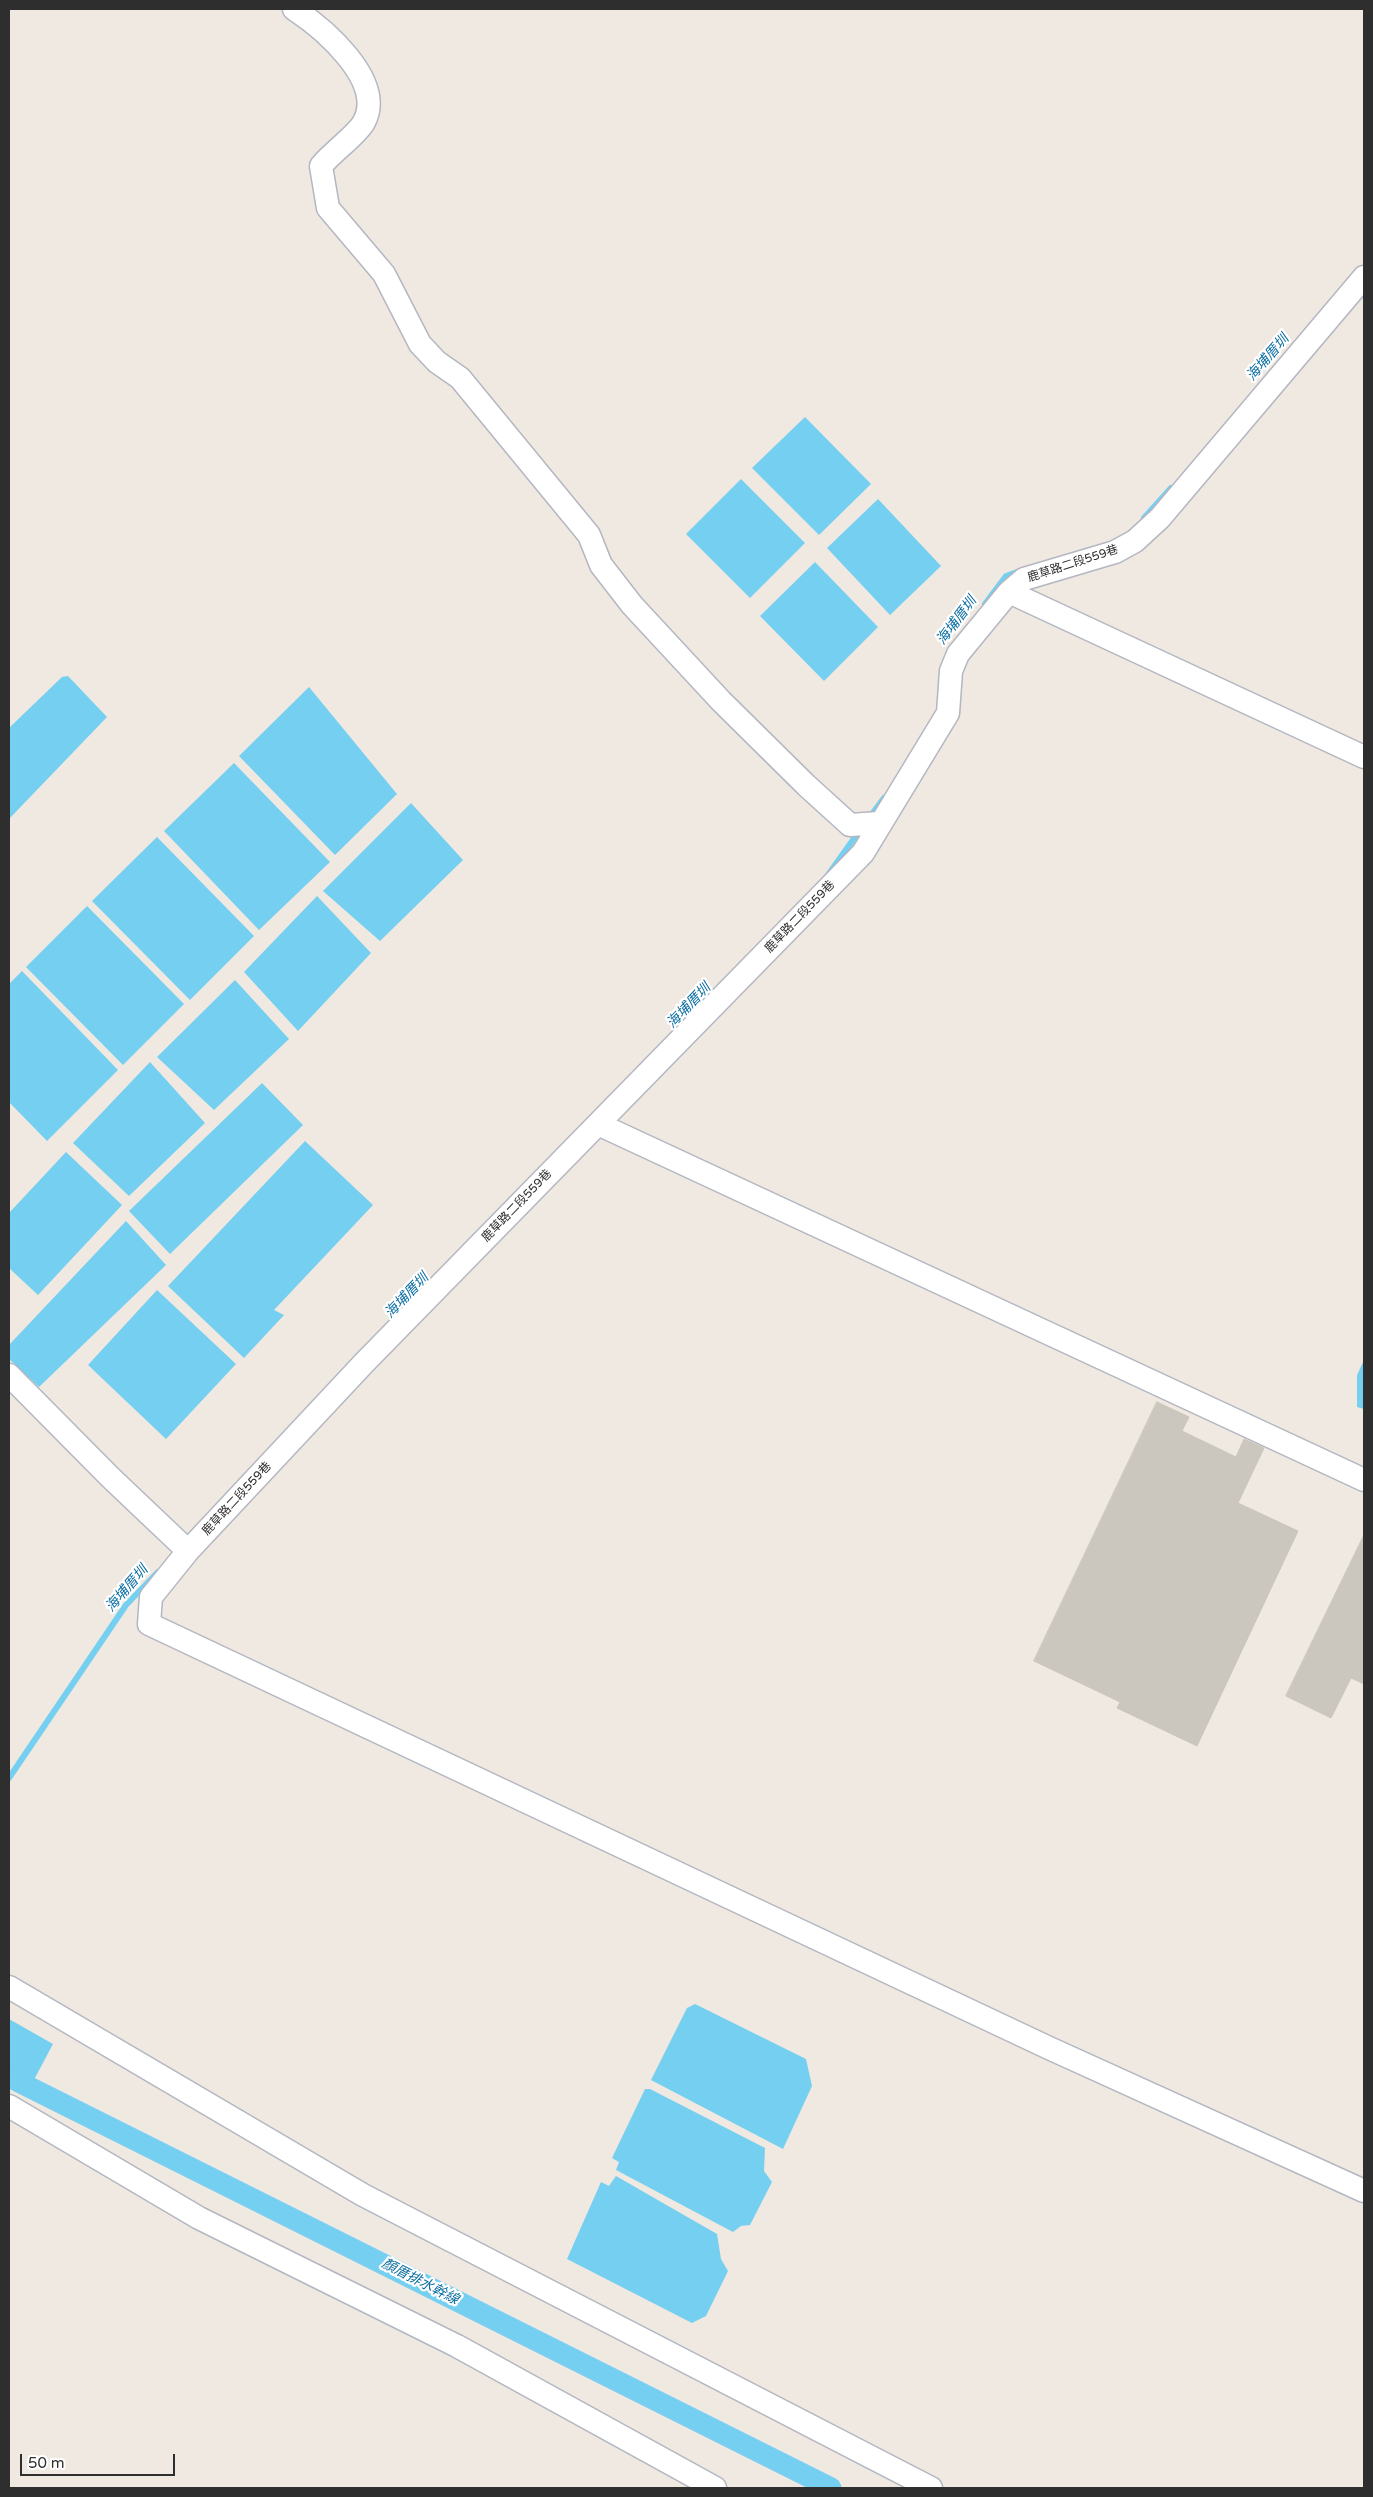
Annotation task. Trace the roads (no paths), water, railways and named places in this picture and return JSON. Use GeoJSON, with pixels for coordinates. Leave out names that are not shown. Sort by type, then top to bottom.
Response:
{"type":"FeatureCollection","features":[{"type":"Feature","properties":{"kind":"street"},"geometry":{"type":"LineString","coordinates":[[294,9],[330,35],[347,55],[364,86],[368,109],[364,123],[321,166],[328,208],[384,274],[420,344],[437,362],[460,378],[589,534],[602,565],[619,590],[721,701],[806,785],[850,825],[879,823]]}},
{"type":"Feature","properties":{"kind":"street","name":"鹿草路二段559巷"},"geometry":{"type":"LineString","coordinates":[[1364,277],[1160,518],[1141,535],[1115,552],[1024,579],[1009,592],[958,654],[950,670],[948,712],[879,823],[863,853],[364,1363],[188,1551],[151,1597],[149,1624],[1049,2048],[1364,2191]]}},
{"type":"Feature","properties":{"kind":"street"},"geometry":{"type":"LineString","coordinates":[[1009,592],[1364,757]]}},
{"type":"Feature","properties":{"kind":"street"},"geometry":{"type":"LineString","coordinates":[[598,1124],[1364,1480]]}},
{"type":"Feature","properties":{"kind":"street"},"geometry":{"type":"LineString","coordinates":[[9,1375],[110,1477],[188,1551]]}},
{"type":"Feature","properties":{"kind":"street"},"geometry":{"type":"LineString","coordinates":[[9,1987],[363,2195],[930,2488]]}},
{"type":"Feature","properties":{"kind":"street"},"geometry":{"type":"LineString","coordinates":[[9,2106],[199,2218],[457,2346],[715,2488]]}},
{"type":"Feature","properties":{"kind":"water"},"geometry":{"type":"Polygon","coordinates":[[[805,417],[871,484],[819,535],[752,468],[805,417]]]}},
{"type":"Feature","properties":{"kind":"water"},"geometry":{"type":"Polygon","coordinates":[[[741,479],[805,543],[750,598],[686,534],[741,479]]]}},
{"type":"Feature","properties":{"kind":"water"},"geometry":{"type":"Polygon","coordinates":[[[878,499],[941,566],[890,615],[827,548],[878,499]]]}},
{"type":"Feature","properties":{"kind":"water"},"geometry":{"type":"Polygon","coordinates":[[[815,562],[878,627],[824,681],[760,616],[815,562]]]}},
{"type":"Feature","properties":{"kind":"water"},"geometry":{"type":"Polygon","coordinates":[[[68,676],[107,717],[9,819],[9,728],[62,677],[68,676]]]}},
{"type":"Feature","properties":{"kind":"water"},"geometry":{"type":"Polygon","coordinates":[[[309,687],[397,794],[335,855],[239,756],[309,687]]]}},
{"type":"Feature","properties":{"kind":"water"},"geometry":{"type":"Polygon","coordinates":[[[234,763],[330,862],[259,930],[164,831],[234,763]]]}},
{"type":"Feature","properties":{"kind":"water"},"geometry":{"type":"Polygon","coordinates":[[[411,803],[463,860],[380,941],[323,891],[411,803]]]}},
{"type":"Feature","properties":{"kind":"water"},"geometry":{"type":"Polygon","coordinates":[[[157,837],[254,936],[190,1000],[92,901],[157,837]]]}},
{"type":"Feature","properties":{"kind":"water"},"geometry":{"type":"Polygon","coordinates":[[[317,896],[371,953],[298,1031],[244,972],[317,896]]]}},
{"type":"Feature","properties":{"kind":"water"},"geometry":{"type":"Polygon","coordinates":[[[87,906],[184,1004],[123,1065],[26,967],[87,906]]]}},
{"type":"Feature","properties":{"kind":"water"},"geometry":{"type":"Polygon","coordinates":[[[22,971],[118,1070],[47,1141],[9,1102],[9,984],[22,971]]]}},
{"type":"Feature","properties":{"kind":"water"},"geometry":{"type":"Polygon","coordinates":[[[235,980],[289,1039],[214,1110],[157,1057],[235,980]]]}},
{"type":"Feature","properties":{"kind":"water"},"geometry":{"type":"Polygon","coordinates":[[[150,1062],[205,1123],[129,1196],[73,1143],[150,1062]]]}},
{"type":"Feature","properties":{"kind":"water"},"geometry":{"type":"Polygon","coordinates":[[[262,1083],[303,1125],[170,1254],[129,1211],[262,1083]]]}},
{"type":"Feature","properties":{"kind":"water"},"geometry":{"type":"Polygon","coordinates":[[[305,1141],[373,1205],[274,1310],[284,1315],[244,1358],[168,1286],[305,1141]]]}},
{"type":"Feature","properties":{"kind":"water"},"geometry":{"type":"Polygon","coordinates":[[[66,1152],[122,1205],[38,1295],[9,1268],[9,1213],[66,1152]]]}},
{"type":"Feature","properties":{"kind":"water"},"geometry":{"type":"Polygon","coordinates":[[[126,1221],[166,1265],[39,1387],[9,1359],[9,1345],[126,1221]]]}},
{"type":"Feature","properties":{"kind":"water"},"geometry":{"type":"Polygon","coordinates":[[[157,1290],[236,1364],[166,1439],[88,1365],[157,1290]]]}},
{"type":"Feature","properties":{"kind":"water"},"geometry":{"type":"Polygon","coordinates":[[[1364,1360],[1364,1409],[1357,1407],[1357,1375],[1364,1360]]]}},
{"type":"Feature","properties":{"kind":"water"},"geometry":{"type":"Polygon","coordinates":[[[695,2004],[806,2059],[812,2086],[783,2149],[651,2080],[687,2008],[695,2004]]]}},
{"type":"Feature","properties":{"kind":"water"},"geometry":{"type":"Polygon","coordinates":[[[9,2019],[53,2044],[28,2091],[9,2080],[9,2019]]]}},
{"type":"Feature","properties":{"kind":"water"},"geometry":{"type":"Polygon","coordinates":[[[645,2089],[650,2089],[765,2148],[764,2171],[772,2182],[750,2225],[741,2226],[733,2232],[616,2170],[619,2162],[612,2158],[645,2089]]]}},
{"type":"Feature","properties":{"kind":"water"},"geometry":{"type":"Polygon","coordinates":[[[616,2176],[717,2234],[721,2259],[728,2271],[706,2316],[692,2323],[567,2259],[601,2182],[609,2186],[616,2176]]]}},
{"type":"Feature","properties":{"kind":"waterway","name":"海埔厝圳"},"geometry":{"type":"LineString","coordinates":[[1144,518],[1171,488]]}},
{"type":"Feature","properties":{"kind":"waterway","name":"海埔厝圳"},"geometry":{"type":"LineString","coordinates":[[985,604],[1006,576],[1020,571]]}},
{"type":"Feature","properties":{"kind":"waterway","name":"海埔厝圳"},"geometry":{"type":"LineString","coordinates":[[869,818],[884,798]]}},
{"type":"Feature","properties":{"kind":"waterway","name":"海埔厝圳"},"geometry":{"type":"LineString","coordinates":[[828,875],[860,830]]}},
{"type":"Feature","properties":{"kind":"waterway","name":"海埔厝圳"},"geometry":{"type":"LineString","coordinates":[[9,1778],[126,1605],[158,1572]]}},
{"type":"Feature","properties":{"kind":"waterway","name":"顏厝排水幹線"},"geometry":{"type":"LineString","coordinates":[[9,2077],[831,2488]]}}]}
